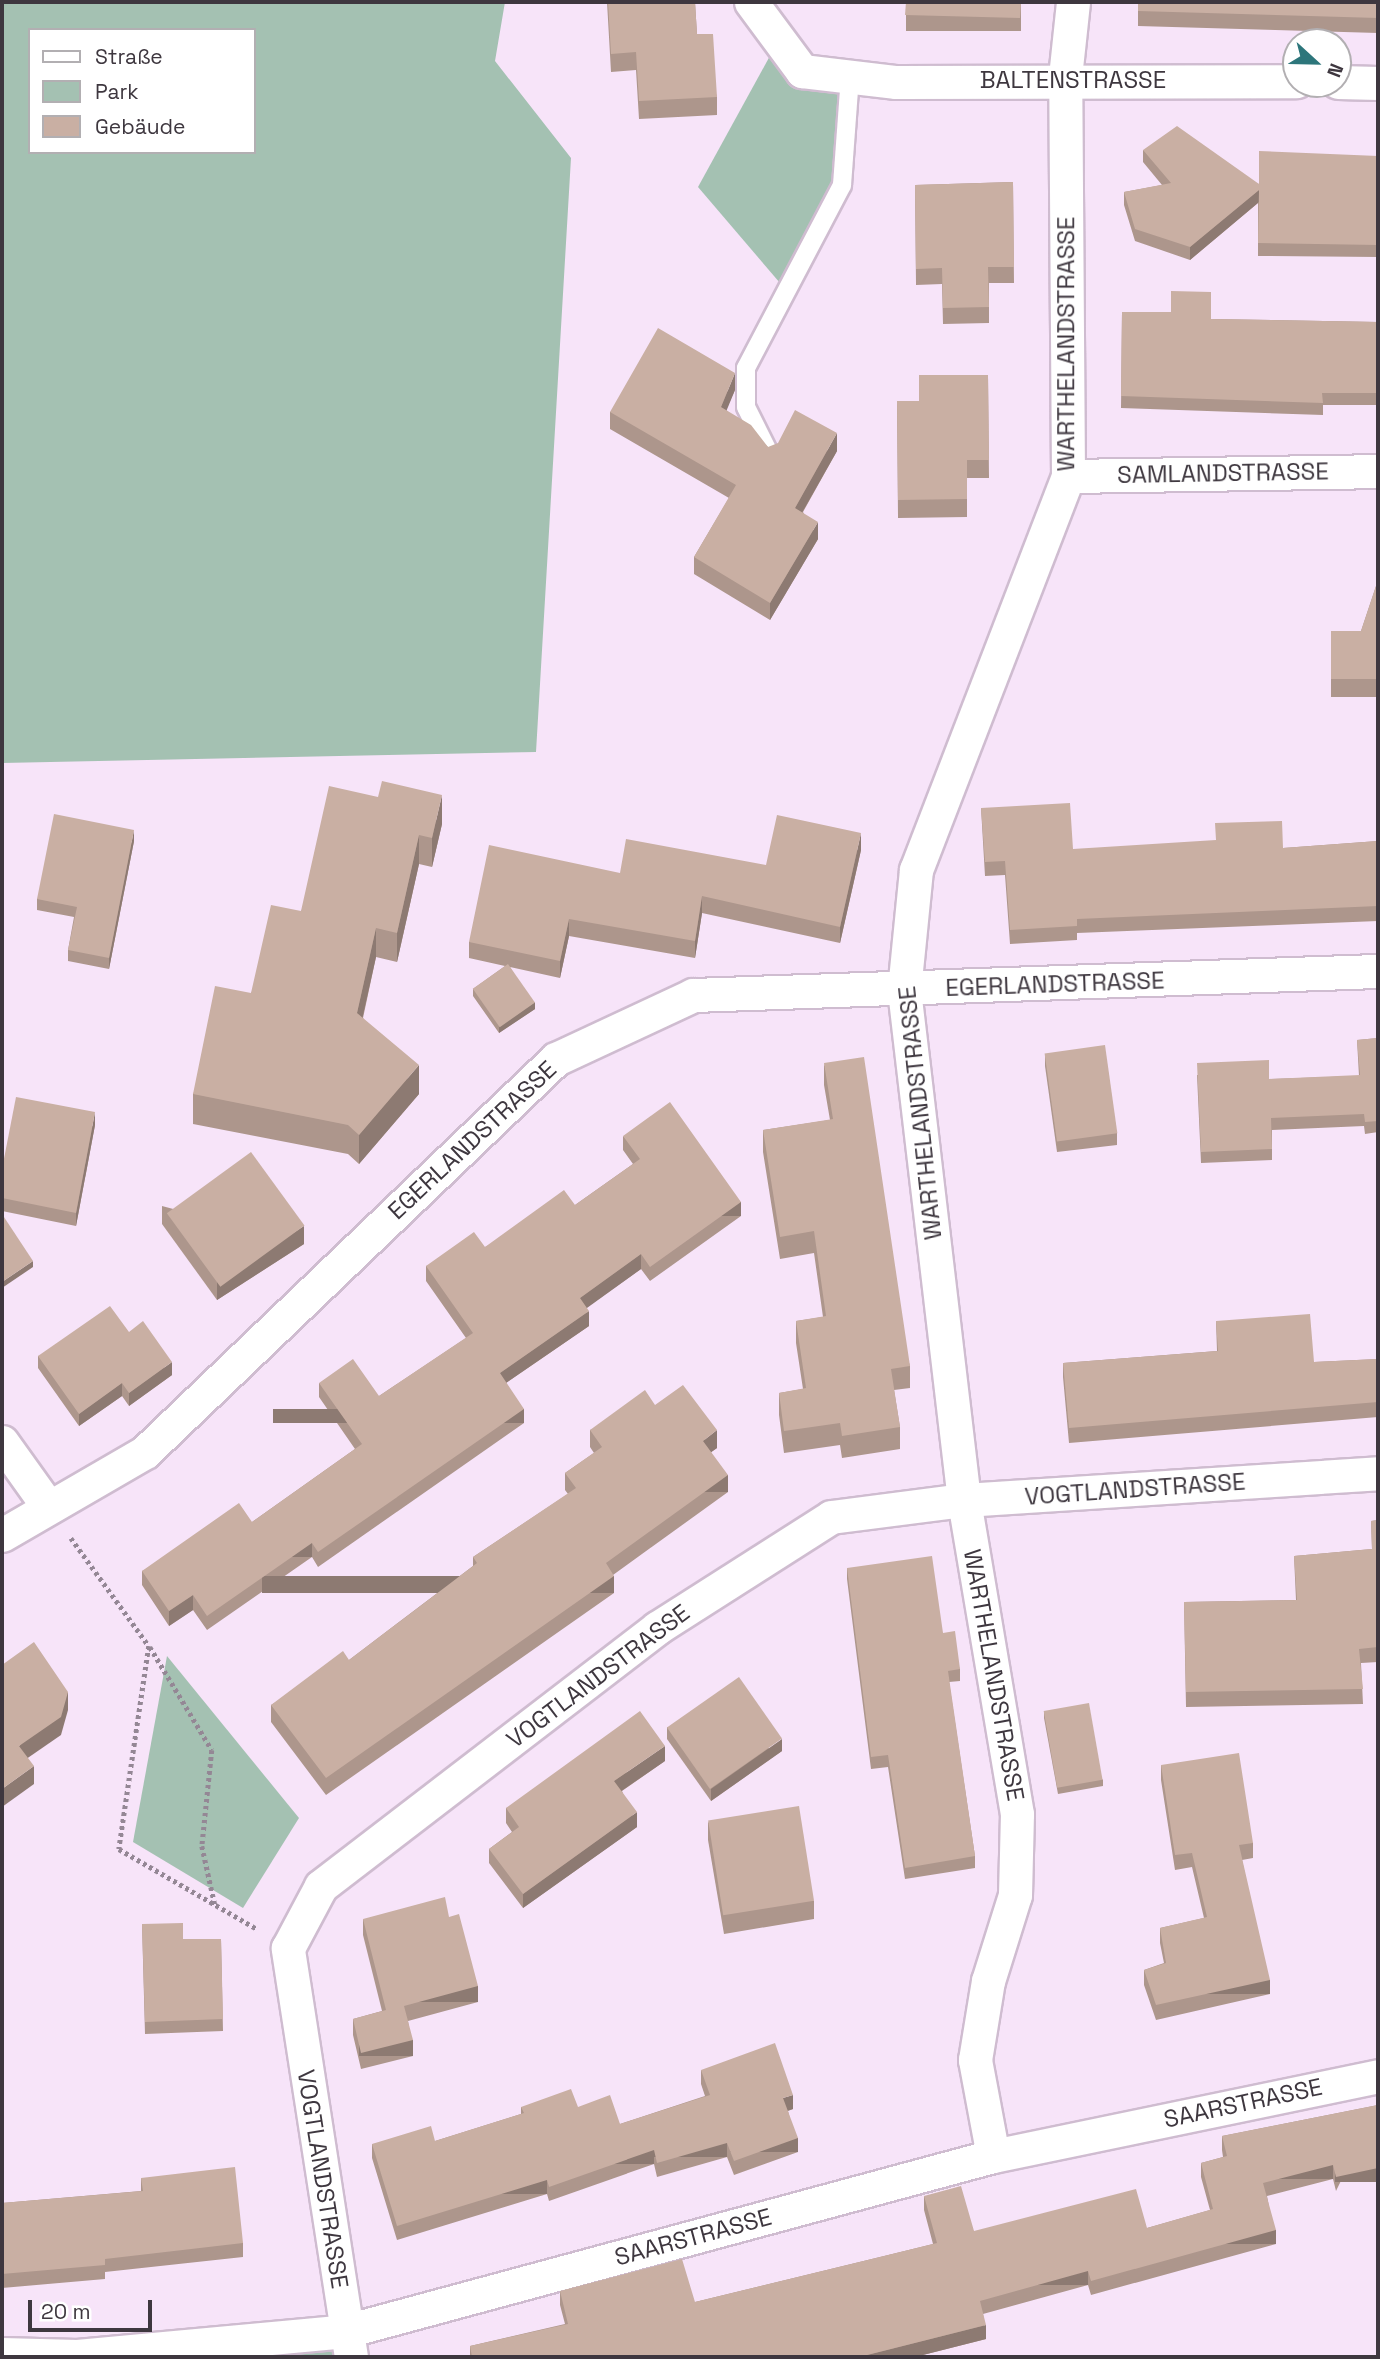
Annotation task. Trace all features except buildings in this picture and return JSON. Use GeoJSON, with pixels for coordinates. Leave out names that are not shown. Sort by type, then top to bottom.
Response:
{"type":"FeatureCollection","features":[{"type":"Feature","properties":{"kind":"street","name":"BALTENSTRASSE"},"geometry":{"type":"LineString","coordinates":[[751,2],[803,71],[896,82],[1065,77],[1282,81]]}},
{"type":"Feature","properties":{"kind":"street","name":"WARTHELANDSTRASSE"},"geometry":{"type":"LineString","coordinates":[[993,2156],[975,2060],[988,1981],[1015,1895],[1017,1814],[964,1500],[904,990],[916,870],[1068,476],[1065,77],[1073,2]]}},
{"type":"Feature","properties":{"kind":"street"},"geometry":{"type":"LineString","coordinates":[[1352,82],[1378,83]]}},
{"type":"Feature","properties":{"kind":"street","name":"SAMLANDSTRASSE"},"geometry":{"type":"LineString","coordinates":[[1068,476],[1378,471]]}},
{"type":"Feature","properties":{"kind":"street","name":"EGERLANDSTRASSE"},"geometry":{"type":"LineString","coordinates":[[2,1535],[47,1505],[145,1452],[556,1059],[693,995],[904,990],[1378,971]]}},
{"type":"Feature","properties":{"kind":"street"},"geometry":{"type":"LineString","coordinates":[[2,1442],[47,1505]]}},
{"type":"Feature","properties":{"kind":"street","name":"VOGTLANDSTRASSE"},"geometry":{"type":"LineString","coordinates":[[348,2344],[288,1948],[321,1886],[657,1628],[831,1517],[964,1500],[1378,1473]]}},
{"type":"Feature","properties":{"kind":"street","name":"SAARSTRASSE"},"geometry":{"type":"LineString","coordinates":[[2,2354],[77,2356],[348,2344],[993,2156],[1378,2076]]}},
{"type":"Feature","properties":{"kind":"lane"},"geometry":{"type":"LineString","coordinates":[[769,453],[746,407],[746,368],[842,185],[850,76]]}},
{"type":"Feature","properties":{"kind":"path"},"geometry":{"type":"LineString","coordinates":[[47,1505],[149,1646],[212,1750],[202,1846],[215,1905]]}},
{"type":"Feature","properties":{"kind":"path"},"geometry":{"type":"LineString","coordinates":[[149,1646],[119,1849],[288,1948]]}},
{"type":"Feature","properties":{"kind":"green space"},"geometry":{"type":"Polygon","coordinates":[[[2,2],[505,2],[495,61],[571,158],[536,752],[2,763],[2,2]]]}},
{"type":"Feature","properties":{"kind":"green space"},"geometry":{"type":"Polygon","coordinates":[[[771,54],[839,85],[833,180],[780,283],[698,187],[771,54]]]}},
{"type":"Feature","properties":{"kind":"green space"},"geometry":{"type":"Polygon","coordinates":[[[167,1656],[299,1818],[243,1908],[133,1842],[167,1656]]]}},
{"type":"Feature","properties":{"kind":"green space"},"geometry":{"type":"Polygon","coordinates":[[[334,2347],[335,2357],[229,2357],[334,2347]]]}}]}
